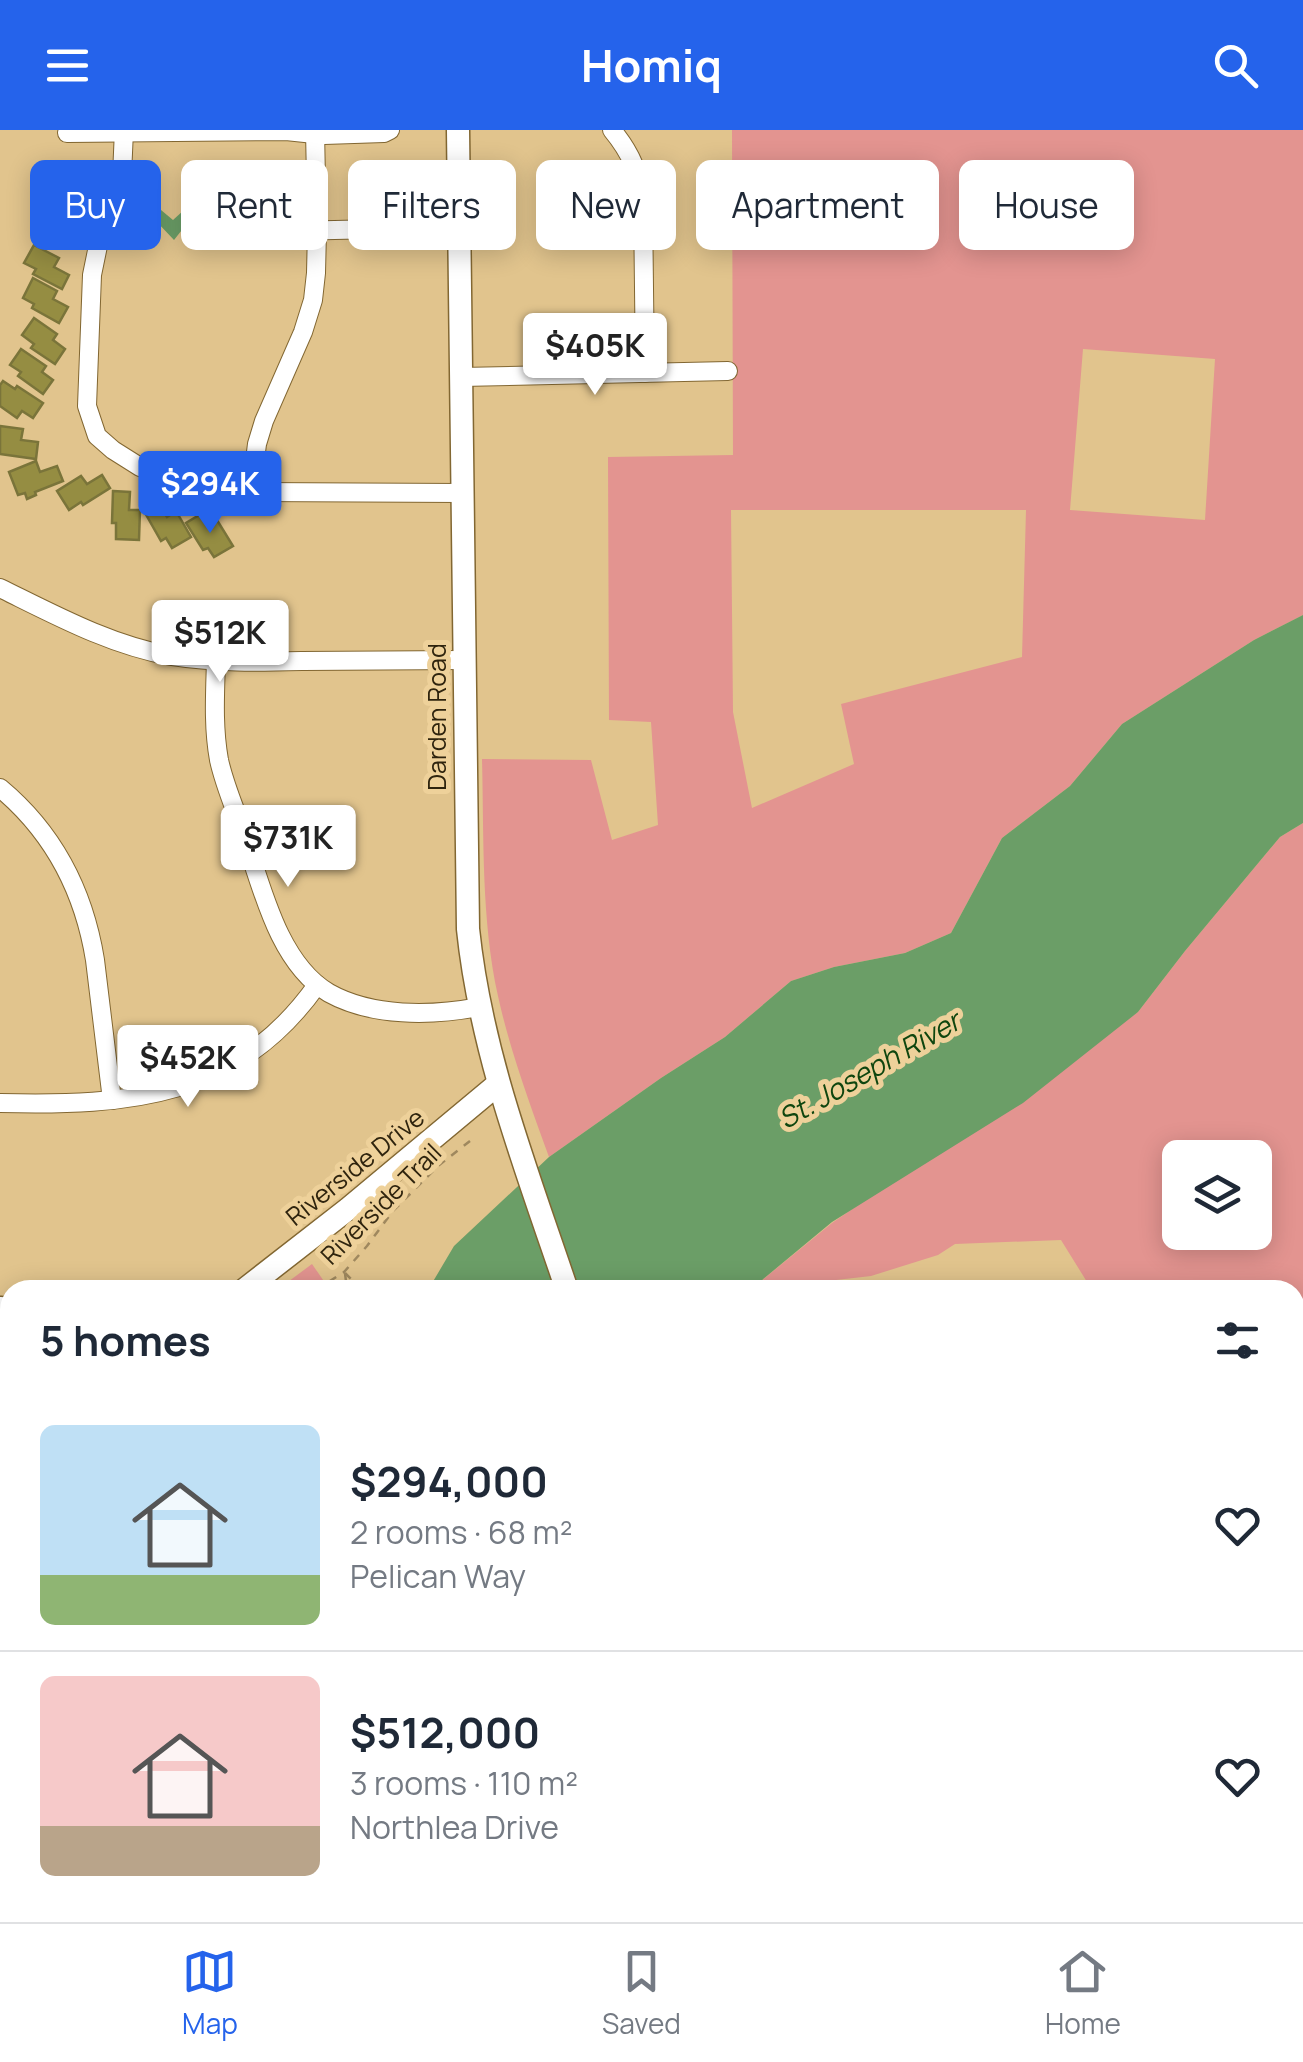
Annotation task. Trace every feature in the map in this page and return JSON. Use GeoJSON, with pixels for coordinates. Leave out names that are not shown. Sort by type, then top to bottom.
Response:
{"type":"FeatureCollection","features":[{"type":"Feature","properties":{"kind":"street"},"geometry":{"type":"LineString","coordinates":[[66,133],[390,130]]}},
{"type":"Feature","properties":{"kind":"street","name":"Darden Road"},"geometry":{"type":"LineString","coordinates":[[458,130],[468,928],[479,1007],[498,1084],[564,1280]]}},
{"type":"Feature","properties":{"kind":"street"},"geometry":{"type":"LineString","coordinates":[[612,130],[626,146],[642,191],[645,373]]}},
{"type":"Feature","properties":{"kind":"street"},"geometry":{"type":"LineString","coordinates":[[124,132],[121,198],[100,236],[92,275],[87,406],[97,436],[140,467],[200,487],[251,492],[462,493]]}},
{"type":"Feature","properties":{"kind":"street"},"geometry":{"type":"LineString","coordinates":[[314,132],[315,160]]}},
{"type":"Feature","properties":{"kind":"street"},"geometry":{"type":"LineString","coordinates":[[251,492],[256,444],[312,300],[317,250]]}},
{"type":"Feature","properties":{"kind":"street"},"geometry":{"type":"LineString","coordinates":[[460,377],[728,371]]}},
{"type":"Feature","properties":{"kind":"street"},"geometry":{"type":"LineString","coordinates":[[0,588],[67,622],[168,655],[216,661],[464,660]]}},
{"type":"Feature","properties":{"kind":"street"},"geometry":{"type":"LineString","coordinates":[[216,661],[215,727],[228,795],[277,929],[302,969],[318,985],[350,1002],[386,1010],[444,1012],[479,1007]]}},
{"type":"Feature","properties":{"kind":"street"},"geometry":{"type":"LineString","coordinates":[[0,788],[48,840],[78,896],[92,939],[112,1100]]}},
{"type":"Feature","properties":{"kind":"street"},"geometry":{"type":"LineString","coordinates":[[0,1102],[112,1100],[198,1081],[233,1065],[266,1042],[286,1025],[318,985]]}},
{"type":"Feature","properties":{"kind":"street","name":"Riverside Drive"},"geometry":{"type":"LineString","coordinates":[[257,1280],[348,1210],[498,1084]]}},
{"type":"Feature","properties":{"kind":"path","name":"Riverside Trail"},"geometry":{"type":"LineString","coordinates":[[332,1280],[367,1246],[392,1211],[438,1166],[470,1142]]}},
{"type":"Feature","properties":{"kind":"path"},"geometry":{"type":"LineString","coordinates":[[344,1272],[345,1280]]}},
{"type":"Feature","properties":{"kind":"path"},"geometry":{"type":"LineString","coordinates":[[344,1272],[352,1280]]}},
{"type":"Feature","properties":{"kind":"shaded area"},"geometry":{"type":"Polygon","coordinates":[[[732,130],[1303,130],[1303,615],[1254,640],[1122,724],[1070,786],[1002,838],[951,933],[905,953],[834,967],[791,981],[725,1037],[549,1157],[508,1037],[493,967],[484,878],[482,759],[591,760],[612,840],[658,825],[651,722],[609,720],[608,457],[733,455],[732,250],[939,250],[939,160],[732,160],[732,130]],[[1083,349],[1070,510],[1205,520],[1215,359],[1083,349]],[[731,510],[733,712],[752,808],[854,764],[841,704],[1022,657],[1026,510],[731,510]]]}},
{"type":"Feature","properties":{"kind":"shaded area"},"geometry":{"type":"Polygon","coordinates":[[[1303,823],[1303,1280],[1086,1280],[1061,1240],[955,1244],[938,1255],[871,1276],[762,1280],[832,1223],[1138,1012],[1280,837],[1303,823]]]}},
{"type":"Feature","properties":{"kind":"shaded area"},"geometry":{"type":"Polygon","coordinates":[[[312,1264],[323,1280],[290,1280],[312,1264]]]}},
{"type":"Feature","properties":{"kind":"water"},"geometry":{"type":"Polygon","coordinates":[[[161,210],[173,220],[181,213],[181,231],[174,240],[161,226],[161,210]]]}},
{"type":"Feature","properties":{"kind":"water","name":"St. Joseph River"},"geometry":{"type":"Polygon","coordinates":[[[1303,615],[1303,823],[1280,837],[1138,1012],[1023,1103],[832,1222],[762,1280],[434,1280],[454,1246],[549,1157],[725,1037],[791,981],[834,967],[905,953],[951,933],[1002,838],[1070,786],[1122,724],[1254,640],[1303,615]]]}},
{"type":"Feature","properties":{"kind":"building"},"geometry":{"type":"Polygon","coordinates":[[[31,250],[44,250],[59,258],[54,267],[69,275],[62,289],[33,274],[36,269],[24,263],[31,250]]]}},
{"type":"Feature","properties":{"kind":"building"},"geometry":{"type":"Polygon","coordinates":[[[33,278],[57,291],[53,299],[68,307],[59,323],[32,308],[34,304],[23,298],[33,278]]]}},
{"type":"Feature","properties":{"kind":"building"},"geometry":{"type":"Polygon","coordinates":[[[34,318],[57,334],[53,340],[65,349],[55,364],[31,348],[34,344],[22,335],[34,318]]]}},
{"type":"Feature","properties":{"kind":"building"},"geometry":{"type":"Polygon","coordinates":[[[21,349],[46,366],[42,372],[53,380],[43,394],[10,365],[21,349]]]}},
{"type":"Feature","properties":{"kind":"building"},"geometry":{"type":"Polygon","coordinates":[[[3,381],[43,403],[33,418],[22,411],[17,418],[0,406],[3,381]]]}},
{"type":"Feature","properties":{"kind":"building"},"geometry":{"type":"Polygon","coordinates":[[[0,426],[23,429],[21,440],[38,442],[36,459],[0,454],[0,426]]]}},
{"type":"Feature","properties":{"kind":"building"},"geometry":{"type":"Polygon","coordinates":[[[36,461],[40,472],[57,466],[63,481],[27,499],[25,493],[18,495],[9,472],[36,461]]]}},
{"type":"Feature","properties":{"kind":"building"},"geometry":{"type":"Polygon","coordinates":[[[102,475],[110,488],[69,510],[57,491],[81,476],[87,484],[102,475]]]}},
{"type":"Feature","properties":{"kind":"building"},"geometry":{"type":"Polygon","coordinates":[[[113,491],[130,492],[129,510],[140,510],[139,540],[116,539],[113,491]]]}},
{"type":"Feature","properties":{"kind":"building"},"geometry":{"type":"Polygon","coordinates":[[[158,503],[167,517],[176,511],[191,537],[172,548],[166,538],[161,541],[144,511],[158,503]]]}},
{"type":"Feature","properties":{"kind":"building"},"geometry":{"type":"Polygon","coordinates":[[[201,514],[208,526],[217,520],[233,546],[214,557],[208,548],[203,550],[186,523],[201,514]]]}}]}
